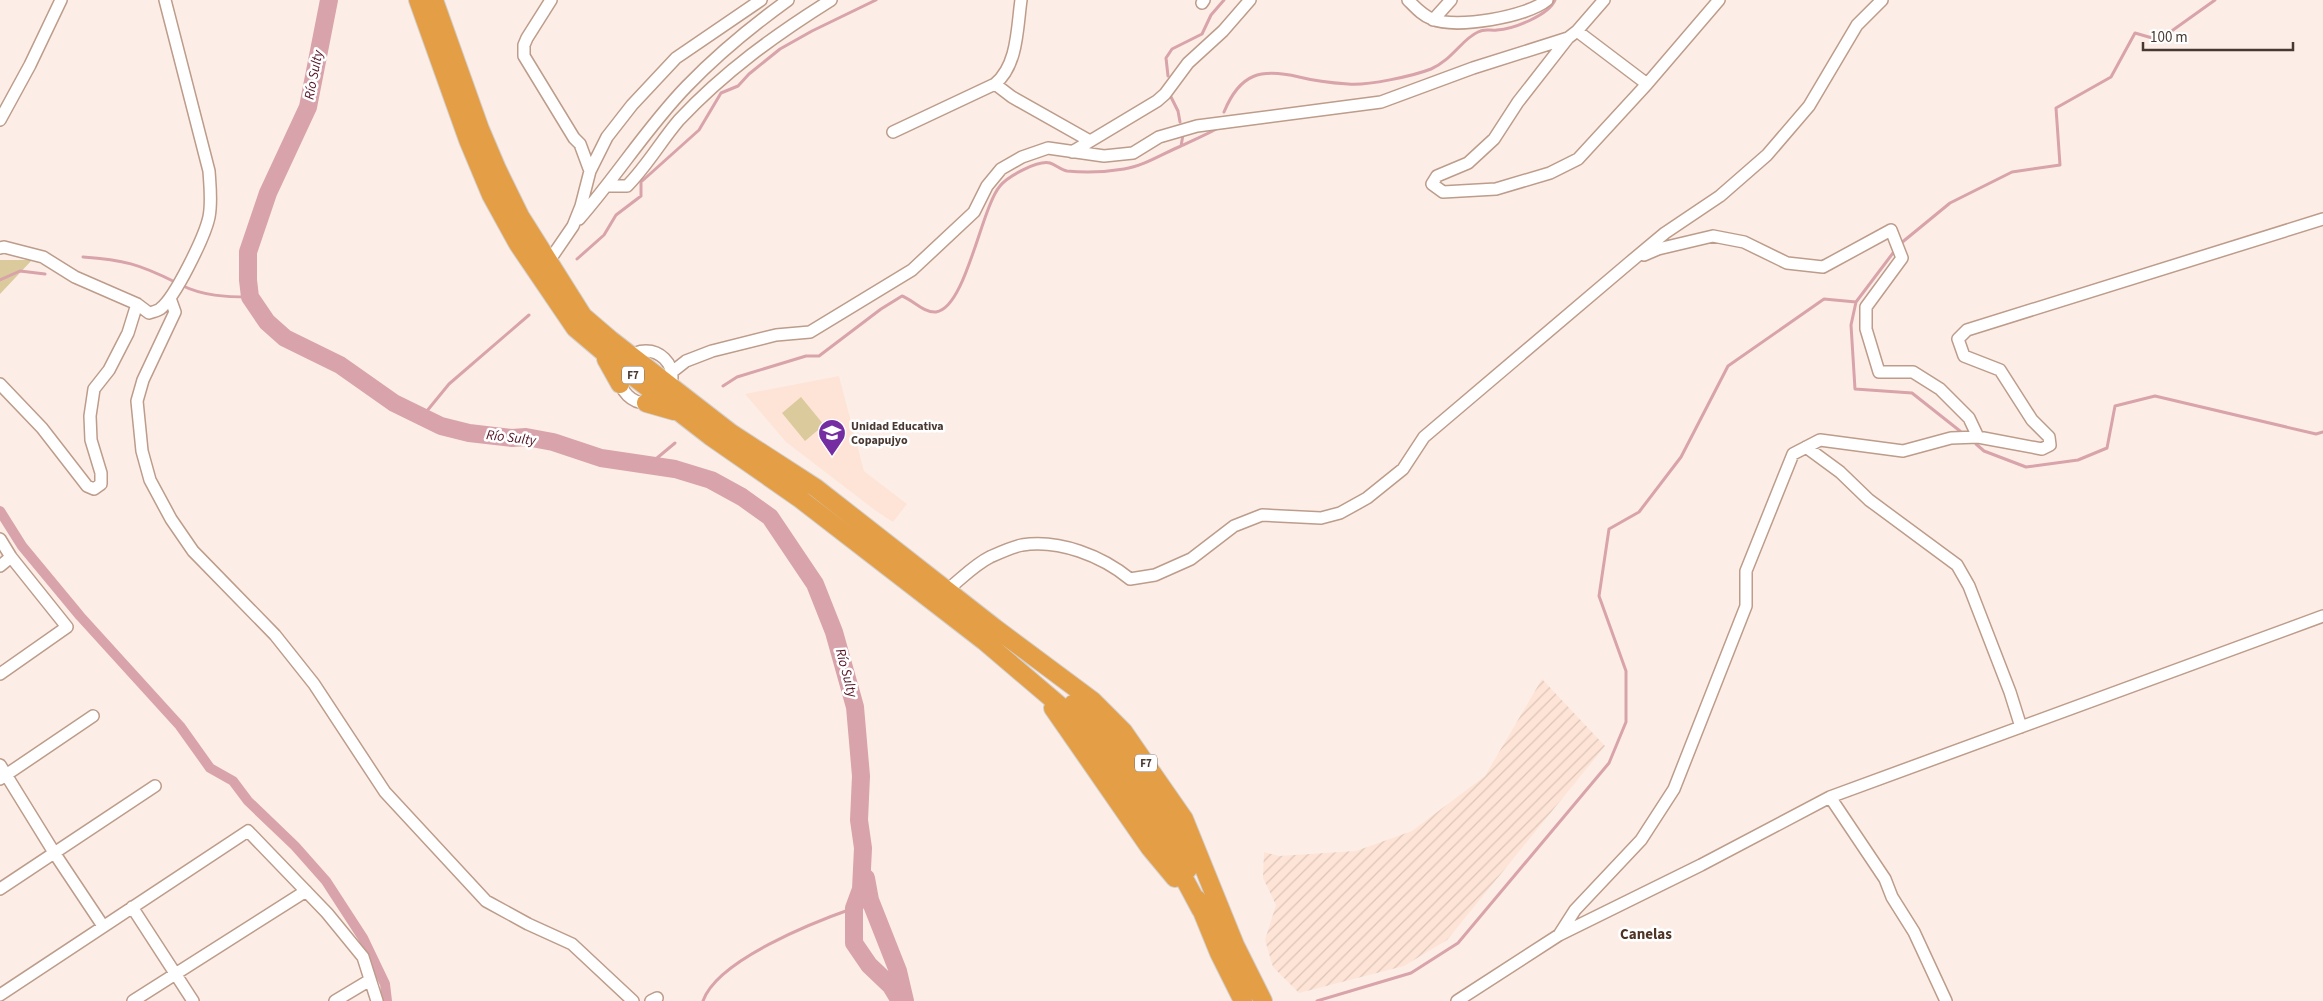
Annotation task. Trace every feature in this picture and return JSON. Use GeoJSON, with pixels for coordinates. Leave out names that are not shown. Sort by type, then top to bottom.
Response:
{"type":"FeatureCollection","features":[{"type":"Feature","properties":{"kind":"highway","name":"F7"},"geometry":{"type":"LineString","coordinates":[[418,0],[468,140],[491,195],[518,244],[575,328],[605,344],[689,410],[731,433],[816,488],[946,590],[1094,701],[1123,731],[1184,819],[1231,937],[1263,1001]]}},
{"type":"Feature","properties":{"kind":"highway","name":"F7"},"geometry":{"type":"LineString","coordinates":[[434,0],[480,128],[520,216],[583,316],[605,344]]}},
{"type":"Feature","properties":{"kind":"highway"},"geometry":{"type":"LineString","coordinates":[[605,344],[630,364]]}},
{"type":"Feature","properties":{"kind":"highway"},"geometry":{"type":"LineString","coordinates":[[663,390],[689,410]]}},
{"type":"Feature","properties":{"kind":"highway","name":"F7"},"geometry":{"type":"LineString","coordinates":[[689,410],[710,436],[799,498],[984,641],[1078,721],[1163,839],[1201,910],[1243,1001]]}},
{"type":"Feature","properties":{"kind":"street"},"geometry":{"type":"LineString","coordinates":[[0,120],[30,65],[61,0]]}},
{"type":"Feature","properties":{"kind":"street"},"geometry":{"type":"LineString","coordinates":[[0,248],[4,247],[43,257],[75,277],[137,304],[149,313],[159,310],[175,290],[209,219],[211,200],[209,171],[165,0]]}},
{"type":"Feature","properties":{"kind":"street"},"geometry":{"type":"LineString","coordinates":[[551,0],[524,45],[524,56],[574,138],[580,144],[590,171]]}},
{"type":"Feature","properties":{"kind":"street"},"geometry":{"type":"LineString","coordinates":[[573,226],[581,206],[590,171],[615,126],[676,58],[761,0]]}},
{"type":"Feature","properties":{"kind":"street"},"geometry":{"type":"LineString","coordinates":[[549,261],[573,226],[608,186],[652,127],[686,87],[724,50],[788,0]]}},
{"type":"Feature","properties":{"kind":"street"},"geometry":{"type":"LineString","coordinates":[[608,186],[627,186],[678,122],[719,80],[780,32],[831,0]]}},
{"type":"Feature","properties":{"kind":"street"},"geometry":{"type":"LineString","coordinates":[[893,132],[995,84],[1007,72],[1011,63],[1021,0]]}},
{"type":"Feature","properties":{"kind":"street"},"geometry":{"type":"LineString","coordinates":[[1072,152],[1165,94],[1188,62],[1223,30],[1250,0]]}},
{"type":"Feature","properties":{"kind":"street"},"geometry":{"type":"LineString","coordinates":[[1408,0],[1421,13],[1433,20],[1461,22],[1499,19],[1529,12],[1547,0]]}},
{"type":"Feature","properties":{"kind":"street"},"geometry":{"type":"LineString","coordinates":[[1433,20],[1451,0]]}},
{"type":"Feature","properties":{"kind":"street"},"geometry":{"type":"LineString","coordinates":[[1604,0],[1518,102],[1494,139],[1468,163],[1437,176],[1432,184],[1443,192],[1496,189],[1550,174],[1578,159],[1647,84],[1718,0]]}},
{"type":"Feature","properties":{"kind":"street"},"geometry":{"type":"LineString","coordinates":[[946,590],[988,558],[1022,545],[1049,545],[1073,549],[1118,570],[1130,579],[1155,575],[1191,559],[1234,526],[1262,515],[1321,518],[1340,513],[1367,498],[1403,469],[1424,437],[1665,233],[1720,196],[1767,155],[1809,106],[1857,25],[1882,0]]}},
{"type":"Feature","properties":{"kind":"street"},"geometry":{"type":"LineString","coordinates":[[1573,35],[1647,84]]}},
{"type":"Feature","properties":{"kind":"street"},"geometry":{"type":"LineString","coordinates":[[630,364],[630,398],[663,390],[686,361],[712,351],[776,334],[810,332],[912,270],[974,212],[987,186],[1000,169],[1022,157],[1048,148],[1104,156],[1133,153],[1159,137],[1197,126],[1381,102],[1473,68],[1573,35]]}},
{"type":"Feature","properties":{"kind":"street"},"geometry":{"type":"LineString","coordinates":[[995,84],[1012,97],[1090,142]]}},
{"type":"Feature","properties":{"kind":"street"},"geometry":{"type":"LineString","coordinates":[[1559,935],[1575,910],[1640,840],[1674,789],[1746,606],[1746,571],[1793,454],[1820,440],[1902,451],[1951,438],[1978,437],[2042,449],[2050,445],[2049,437],[2032,420],[2000,370],[1964,356],[1958,339],[1967,330],[2323,219]]}},
{"type":"Feature","properties":{"kind":"street"},"geometry":{"type":"LineString","coordinates":[[1629,263],[1658,249],[1713,236],[1744,242],[1788,263],[1823,267],[1891,230],[1902,258],[1866,307],[1866,329],[1879,372],[1913,372],[1940,389],[1969,418],[1978,437]]}},
{"type":"Feature","properties":{"kind":"street"},"geometry":{"type":"LineString","coordinates":[[175,290],[175,312],[143,380],[137,401],[141,443],[150,480],[171,519],[194,551],[274,635],[314,684],[385,792],[486,901],[528,924],[572,944],[632,1001]]}},
{"type":"Feature","properties":{"kind":"street"},"geometry":{"type":"LineString","coordinates":[[0,384],[42,428],[86,486],[94,489],[102,484],[101,473],[91,440],[90,416],[94,389],[109,370],[128,333],[137,304]]}},
{"type":"Feature","properties":{"kind":"street"},"geometry":{"type":"LineString","coordinates":[[1806,447],[1840,472],[1870,500],[1957,565],[1969,586],[2010,692],[2021,726]]}},
{"type":"Feature","properties":{"kind":"street"},"geometry":{"type":"LineString","coordinates":[[0,539],[11,557],[67,627],[0,674]]}},
{"type":"Feature","properties":{"kind":"street"},"geometry":{"type":"LineString","coordinates":[[0,566],[11,557]]}},
{"type":"Feature","properties":{"kind":"street"},"geometry":{"type":"LineString","coordinates":[[1457,1001],[1559,935],[1830,797],[2323,616]]}},
{"type":"Feature","properties":{"kind":"street"},"geometry":{"type":"LineString","coordinates":[[93,716],[2,773],[103,926]]}},
{"type":"Feature","properties":{"kind":"street"},"geometry":{"type":"LineString","coordinates":[[0,889],[155,786]]}},
{"type":"Feature","properties":{"kind":"street"},"geometry":{"type":"LineString","coordinates":[[1830,797],[1885,880],[1892,896],[1914,932],[1946,1001]]}},
{"type":"Feature","properties":{"kind":"street"},"geometry":{"type":"LineString","coordinates":[[0,995],[248,831],[327,913],[363,957],[377,1001]]}},
{"type":"Feature","properties":{"kind":"street"},"geometry":{"type":"LineString","coordinates":[[133,1001],[306,891]]}},
{"type":"Feature","properties":{"kind":"street"},"geometry":{"type":"LineString","coordinates":[[132,907],[193,1001]]}},
{"type":"Feature","properties":{"kind":"street"},"geometry":{"type":"LineString","coordinates":[[335,1001],[370,980]]}},
{"type":"Feature","properties":{"kind":"shaded area"},"geometry":{"type":"Polygon","coordinates":[[[0,260],[32,260],[0,294],[0,260]]]}},
{"type":"Feature","properties":{"kind":"shaded area","name":"Unidad Educativa Copapujyo"},"geometry":{"type":"Polygon","coordinates":[[[839,376],[864,471],[907,504],[893,522],[786,442],[745,394],[839,376]]]}},
{"type":"Feature","properties":{"kind":"shaded area"},"geometry":{"type":"Polygon","coordinates":[[[801,397],[824,425],[805,441],[782,413],[801,397]]]}},
{"type":"Feature","properties":{"kind":"shaded area"},"geometry":{"type":"Polygon","coordinates":[[[1542,679],[1605,746],[1447,940],[1404,966],[1299,993],[1273,967],[1265,940],[1276,905],[1263,878],[1264,852],[1279,856],[1356,851],[1412,831],[1485,776],[1542,679]]]}},
{"type":"Feature","properties":{"kind":"waterway","name":"Río Sulty"},"geometry":{"type":"LineString","coordinates":[[329,0],[308,107],[268,193],[248,252],[250,297],[267,322],[285,338],[340,365],[394,403],[441,426],[469,433],[512,438],[526,437],[553,442],[601,458],[675,469],[711,480],[742,497],[770,517],[815,584],[834,632],[855,707],[861,776],[859,820],[863,848],[861,889],[854,908],[854,943],[869,965],[891,986],[900,1001]]}},
{"type":"Feature","properties":{"kind":"waterway"},"geometry":{"type":"LineString","coordinates":[[577,259],[604,235],[616,215],[641,196],[641,182],[699,130],[721,93],[738,86],[749,74],[780,49],[876,0]]}},
{"type":"Feature","properties":{"kind":"waterway"},"geometry":{"type":"LineString","coordinates":[[1168,76],[1166,58],[1172,49],[1202,34],[1211,15],[1224,0]]}},
{"type":"Feature","properties":{"kind":"waterway"},"geometry":{"type":"LineString","coordinates":[[1224,112],[1237,89],[1253,76],[1274,73],[1324,82],[1356,84],[1390,80],[1423,72],[1445,60],[1472,35],[1485,30],[1504,29],[1521,24],[1546,11],[1555,0]]}},
{"type":"Feature","properties":{"kind":"waterway"},"geometry":{"type":"LineString","coordinates":[[1900,244],[1950,203],[2012,172],[2060,165],[2056,108],[2111,77],[2135,33],[2159,40],[2215,0]]}},
{"type":"Feature","properties":{"kind":"waterway"},"geometry":{"type":"LineString","coordinates":[[1171,97],[1178,111],[1180,122]]}},
{"type":"Feature","properties":{"kind":"waterway"},"geometry":{"type":"LineString","coordinates":[[723,386],[737,377],[806,356],[819,356],[881,309],[902,296],[932,312],[947,306],[956,294],[964,276],[993,198],[1004,182],[1024,170],[1045,163],[1074,172],[1117,170],[1131,167],[1153,159],[1218,128]]}},
{"type":"Feature","properties":{"kind":"waterway"},"geometry":{"type":"LineString","coordinates":[[1181,146],[1183,135]]}},
{"type":"Feature","properties":{"kind":"waterway"},"geometry":{"type":"LineString","coordinates":[[1856,302],[1896,249]]}},
{"type":"Feature","properties":{"kind":"waterway"},"geometry":{"type":"LineString","coordinates":[[83,257],[131,264],[175,282]]}},
{"type":"Feature","properties":{"kind":"waterway"},"geometry":{"type":"LineString","coordinates":[[0,280],[20,271],[45,274]]}},
{"type":"Feature","properties":{"kind":"waterway"},"geometry":{"type":"LineString","coordinates":[[181,285],[198,292],[215,295],[250,297]]}},
{"type":"Feature","properties":{"kind":"waterway"},"geometry":{"type":"LineString","coordinates":[[1317,1001],[1411,973],[1458,943],[1609,763],[1626,722],[1626,671],[1599,596],[1609,529],[1639,512],[1681,457],[1728,366],[1824,299],[1856,302],[1851,325],[1855,389],[1912,393],[1960,431]]}},
{"type":"Feature","properties":{"kind":"waterway"},"geometry":{"type":"LineString","coordinates":[[422,417],[449,384],[529,315]]}},
{"type":"Feature","properties":{"kind":"waterway"},"geometry":{"type":"LineString","coordinates":[[1976,444],[1984,451],[2026,467],[2078,460],[2107,448],[2115,406],[2155,396],[2316,434],[2323,432]]}},
{"type":"Feature","properties":{"kind":"waterway"},"geometry":{"type":"LineString","coordinates":[[651,463],[675,443]]}},
{"type":"Feature","properties":{"kind":"waterway"},"geometry":{"type":"LineString","coordinates":[[0,511],[22,546],[80,616],[180,726],[210,768],[233,781],[248,801],[295,846],[326,881],[363,938],[385,984],[387,1001]]}},
{"type":"Feature","properties":{"kind":"waterway","name":"Río Sulty"},"geometry":{"type":"LineString","coordinates":[[866,878],[870,900],[898,971],[905,1001]]}},
{"type":"Feature","properties":{"kind":"waterway"},"geometry":{"type":"LineString","coordinates":[[703,1001],[712,986],[727,971],[746,957],[792,933],[854,908]]}},
{"type":"Feature","properties":{"kind":"place","name":"Unidad Educativa Copapujyo"},"geometry":{"type":"Point","coordinates":[832,457]}},
{"type":"Feature","properties":{"kind":"district","name":"Canelas"},"geometry":{"type":"Point","coordinates":[1646,934]}}]}
